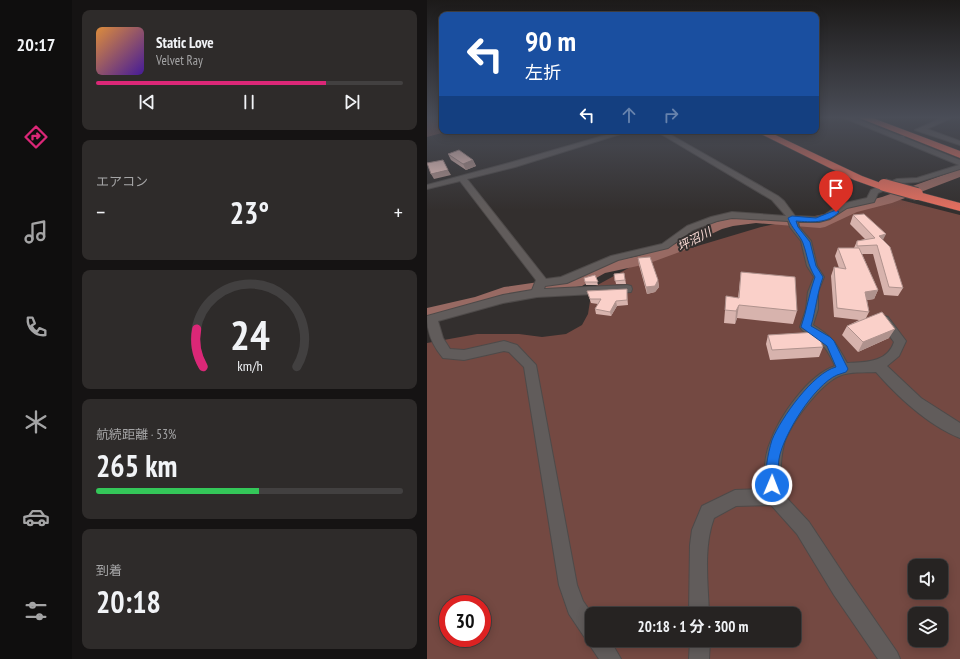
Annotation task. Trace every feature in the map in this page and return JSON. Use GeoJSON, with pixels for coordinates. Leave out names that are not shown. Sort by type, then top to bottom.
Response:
{"type":"FeatureCollection","features":[{"type":"Feature","properties":{"kind":"highway"},"geometry":{"type":"LineString","coordinates":[[795,148],[858,178],[960,206]]}},
{"type":"Feature","properties":{"kind":"highway"},"geometry":{"type":"LineString","coordinates":[[800,148],[860,177],[883,186]]}},
{"type":"Feature","properties":{"kind":"highway"},"geometry":{"type":"LineString","coordinates":[[941,148],[960,155]]}},
{"type":"Feature","properties":{"kind":"street"},"geometry":{"type":"LineString","coordinates":[[427,187],[568,148]]}},
{"type":"Feature","properties":{"kind":"street"},"geometry":{"type":"LineString","coordinates":[[688,148],[775,198],[781,203],[806,242],[812,266],[819,277],[813,292],[812,309],[806,327],[830,344],[843,369]]}},
{"type":"Feature","properties":{"kind":"street"},"geometry":{"type":"LineString","coordinates":[[925,148],[960,162]]}},
{"type":"Feature","properties":{"kind":"street"},"geometry":{"type":"LineString","coordinates":[[585,620],[576,607],[568,585],[530,365],[513,348],[504,346],[464,355],[447,354],[440,346],[430,319],[503,300],[563,280],[615,258],[665,246],[690,228],[714,219],[732,215],[793,221],[816,220],[827,217],[844,206],[871,200],[874,192],[899,181],[917,180],[960,167]]}},
{"type":"Feature","properties":{"kind":"street"},"geometry":{"type":"LineString","coordinates":[[462,178],[541,280],[539,288]]}},
{"type":"Feature","properties":{"kind":"street"},"geometry":{"type":"LineString","coordinates":[[539,288],[627,289]]}},
{"type":"Feature","properties":{"kind":"street"},"geometry":{"type":"LineString","coordinates":[[774,497],[772,485],[773,460],[781,436],[799,405],[820,382],[834,372],[843,369],[879,366],[893,355],[898,348],[899,341],[882,318]]}},
{"type":"Feature","properties":{"kind":"street"},"geometry":{"type":"LineString","coordinates":[[879,366],[899,388],[947,424],[960,431]]}},
{"type":"Feature","properties":{"kind":"street"},"geometry":{"type":"LineString","coordinates":[[699,607],[699,545],[701,530],[708,512],[735,498],[774,497],[785,506],[801,524],[846,596],[890,659]]}},
{"type":"Feature","properties":{"kind":"street"},"geometry":{"type":"LineString","coordinates":[[603,647],[611,659]]}},
{"type":"Feature","properties":{"kind":"street"},"geometry":{"type":"LineString","coordinates":[[699,659],[700,647]]}},
{"type":"Feature","properties":{"kind":"shaded area"},"geometry":{"type":"Polygon","coordinates":[[[897,199],[960,215],[960,659],[427,659],[427,343],[477,334],[519,334],[542,337],[566,334],[582,325],[588,314],[592,288],[634,265],[761,227],[897,199]]]}},
{"type":"Feature","properties":{"kind":"building"},"geometry":{"type":"Polygon","coordinates":[[[459,150],[473,160],[463,164],[448,154],[459,150]]]}},
{"type":"Feature","properties":{"kind":"building"},"geometry":{"type":"Polygon","coordinates":[[[443,160],[448,170],[431,174],[427,163],[443,160]]]}},
{"type":"Feature","properties":{"kind":"building"},"geometry":{"type":"Polygon","coordinates":[[[864,214],[886,234],[879,236],[890,247],[903,288],[889,287],[877,245],[857,246],[857,241],[875,238],[853,215],[864,214]]]}},
{"type":"Feature","properties":{"kind":"building"},"geometry":{"type":"Polygon","coordinates":[[[838,248],[859,248],[878,290],[865,292],[869,312],[837,308],[834,267],[846,269],[838,248]]]}},
{"type":"Feature","properties":{"kind":"building"},"geometry":{"type":"Polygon","coordinates":[[[650,257],[658,280],[655,286],[646,287],[638,258],[650,257]]]}},
{"type":"Feature","properties":{"kind":"building"},"geometry":{"type":"Polygon","coordinates":[[[741,272],[795,277],[797,311],[739,305],[736,311],[725,310],[726,296],[739,298],[741,272]]]}},
{"type":"Feature","properties":{"kind":"building"},"geometry":{"type":"Polygon","coordinates":[[[624,273],[625,280],[615,281],[614,274],[624,273]]]}},
{"type":"Feature","properties":{"kind":"building"},"geometry":{"type":"Polygon","coordinates":[[[595,275],[598,282],[585,282],[584,278],[595,275]]]}},
{"type":"Feature","properties":{"kind":"building"},"geometry":{"type":"Polygon","coordinates":[[[627,289],[627,300],[616,301],[610,312],[595,309],[601,299],[590,299],[587,291],[627,289]]]}},
{"type":"Feature","properties":{"kind":"building"},"geometry":{"type":"Polygon","coordinates":[[[882,312],[895,329],[863,342],[847,326],[882,312]]]}},
{"type":"Feature","properties":{"kind":"building"},"geometry":{"type":"Polygon","coordinates":[[[817,332],[823,347],[772,350],[768,335],[817,332]]]}},
{"type":"Feature","properties":{"kind":"waterway","name":"坪沼川"},"geometry":{"type":"LineString","coordinates":[[427,315],[479,303],[504,293],[576,282],[600,269],[641,260],[680,247],[700,234],[717,226],[732,222],[756,219],[820,224],[852,209],[887,200],[960,173]]}},
{"type":"Feature","properties":{"kind":"route"},"geometry":{"type":"LineString","coordinates":[[772,485],[773,460],[778,441],[787,424],[799,405],[820,382],[834,372],[843,369],[830,344],[820,335],[806,327],[812,309],[813,292],[819,281],[819,277],[812,266],[806,242],[793,224],[792,218],[816,220],[827,217],[836,212]]}}]}
